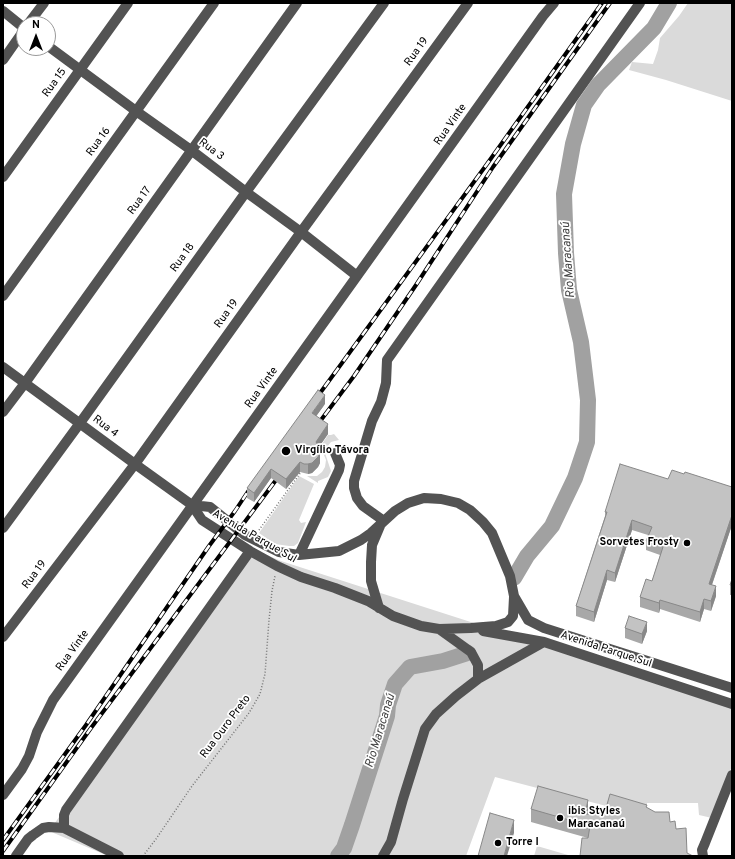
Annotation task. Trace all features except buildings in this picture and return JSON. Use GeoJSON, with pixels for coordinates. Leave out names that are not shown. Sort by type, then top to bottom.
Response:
{"type":"FeatureCollection","features":[{"type":"Feature","properties":{"kind":"street"},"geometry":{"type":"LineString","coordinates":[[34,16],[44,3]]}},
{"type":"Feature","properties":{"kind":"street","name":"Rua 15"},"geometry":{"type":"LineString","coordinates":[[3,176],[128,3]]}},
{"type":"Feature","properties":{"kind":"street","name":"Rua 16"},"geometry":{"type":"LineString","coordinates":[[3,296],[214,3]]}},
{"type":"Feature","properties":{"kind":"street","name":"Rua 17"},"geometry":{"type":"LineString","coordinates":[[3,412],[297,3]]}},
{"type":"Feature","properties":{"kind":"street","name":"Rua 18"},"geometry":{"type":"LineString","coordinates":[[3,528],[384,3]]}},
{"type":"Feature","properties":{"kind":"street","name":"Rua 19"},"geometry":{"type":"LineString","coordinates":[[3,637],[134,464],[468,3]]}},
{"type":"Feature","properties":{"kind":"street","name":"Rua Vinte"},"geometry":{"type":"LineString","coordinates":[[3,795],[22,769],[29,756],[53,700],[554,3]]}},
{"type":"Feature","properties":{"kind":"street"},"geometry":{"type":"LineString","coordinates":[[379,608],[372,581],[371,562],[372,545],[382,522],[363,506],[357,498],[354,488],[354,481],[372,421],[382,402],[386,383],[387,360],[640,3]]}},
{"type":"Feature","properties":{"kind":"street"},"geometry":{"type":"LineString","coordinates":[[3,11],[16,22]]}},
{"type":"Feature","properties":{"kind":"street"},"geometry":{"type":"LineString","coordinates":[[3,60],[16,41]]}},
{"type":"Feature","properties":{"kind":"street","name":"Rua 3"},"geometry":{"type":"LineString","coordinates":[[56,52],[191,150],[357,276]]}},
{"type":"Feature","properties":{"kind":"street","name":"Rua 4"},"geometry":{"type":"LineString","coordinates":[[3,367],[192,505]]}},
{"type":"Feature","properties":{"kind":"street"},"geometry":{"type":"LineString","coordinates":[[299,555],[340,465],[335,453]]}},
{"type":"Feature","properties":{"kind":"street","name":"Avenida Parque Sul"},"geometry":{"type":"LineString","coordinates":[[424,498],[442,499],[458,503],[470,510],[492,533],[510,576],[514,596],[513,616],[508,622],[496,626],[439,629],[421,626],[392,616],[368,601],[301,577],[277,566],[250,551],[202,520],[192,505],[210,507],[245,535],[279,552],[299,555],[339,551],[372,533],[395,511],[408,503],[424,498]]}},
{"type":"Feature","properties":{"kind":"street"},"geometry":{"type":"LineString","coordinates":[[64,828],[64,815],[66,810],[250,551]]}},
{"type":"Feature","properties":{"kind":"street","name":"Avenida Parque Sul"},"geometry":{"type":"LineString","coordinates":[[514,596],[528,620],[544,628],[732,688]]}},
{"type":"Feature","properties":{"kind":"street","name":"Avenida Parque Sul"},"geometry":{"type":"LineString","coordinates":[[471,628],[544,642],[732,704]]}},
{"type":"Feature","properties":{"kind":"street"},"geometry":{"type":"LineString","coordinates":[[439,629],[471,652],[478,664],[478,679]]}},
{"type":"Feature","properties":{"kind":"street"},"geometry":{"type":"LineString","coordinates":[[383,856],[391,842],[407,784],[425,728],[436,714],[478,679],[544,642]]}},
{"type":"Feature","properties":{"kind":"street"},"geometry":{"type":"LineString","coordinates":[[703,856],[702,850],[732,775]]}},
{"type":"Feature","properties":{"kind":"street"},"geometry":{"type":"LineString","coordinates":[[16,856],[28,839],[38,831],[49,826],[64,828],[119,856]]}},
{"type":"Feature","properties":{"kind":"path"},"geometry":{"type":"LineString","coordinates":[[256,533],[301,472]]}},
{"type":"Feature","properties":{"kind":"path","name":"Rua Ouro Preto"},"geometry":{"type":"LineString","coordinates":[[143,856],[192,786],[249,713],[260,694],[265,674],[272,591],[277,566]]}},
{"type":"Feature","properties":{"kind":"shaded area"},"geometry":{"type":"Polygon","coordinates":[[[688,3],[732,3],[732,101],[629,70],[632,62],[653,64],[660,38],[688,3]]]}},
{"type":"Feature","properties":{"kind":"shaded area"},"geometry":{"type":"Polygon","coordinates":[[[334,434],[339,440],[331,442],[325,453],[331,471],[328,477],[318,481],[318,483],[307,476],[317,476],[322,472],[325,467],[326,460],[320,447],[328,435],[334,434]]]}},
{"type":"Feature","properties":{"kind":"shaded area"},"geometry":{"type":"Polygon","coordinates":[[[299,476],[314,484],[299,520],[301,523],[306,522],[298,543],[294,546],[275,544],[259,533],[299,476]]]}},
{"type":"Feature","properties":{"kind":"shaded area"},"geometry":{"type":"Polygon","coordinates":[[[253,549],[281,561],[732,706],[732,766],[712,818],[699,815],[698,803],[647,803],[647,817],[495,777],[466,856],[108,856],[49,831],[253,549]]]}},
{"type":"Feature","properties":{"kind":"shaded area"},"geometry":{"type":"Polygon","coordinates":[[[537,846],[568,855],[534,856],[537,846]]]}},
{"type":"Feature","properties":{"kind":"waterway","name":"Rio Maracanaú"},"geometry":{"type":"LineString","coordinates":[[514,578],[527,556],[552,526],[575,478],[587,442],[588,400],[581,342],[569,290],[566,253],[564,194],[573,144],[584,105],[598,85],[654,28],[669,3]]}},
{"type":"Feature","properties":{"kind":"waterway","name":"Rio Maracanaú"},"geometry":{"type":"LineString","coordinates":[[338,856],[344,848],[352,825],[387,716],[388,705],[395,684],[410,667],[443,661],[468,653]]}},
{"type":"Feature","properties":{"kind":"railway"},"geometry":{"type":"LineString","coordinates":[[315,400],[602,3]]}},
{"type":"Feature","properties":{"kind":"railway"},"geometry":{"type":"LineString","coordinates":[[315,428],[354,376],[416,285],[493,167],[610,3]]}},
{"type":"Feature","properties":{"kind":"railway"},"geometry":{"type":"LineString","coordinates":[[3,851],[91,728],[282,472]]}},
{"type":"Feature","properties":{"kind":"railway"},"geometry":{"type":"LineString","coordinates":[[3,840],[86,725],[253,484]]}},
{"type":"Feature","properties":{"kind":"place","name":"Virgílio Távora"},"geometry":{"type":"Point","coordinates":[286,451]}},
{"type":"Feature","properties":{"kind":"place","name":"Sorvetes Frosty"},"geometry":{"type":"Point","coordinates":[687,543]}},
{"type":"Feature","properties":{"kind":"place","name":"ibis Styles Maracanaú"},"geometry":{"type":"Point","coordinates":[560,818]}},
{"type":"Feature","properties":{"kind":"place","name":"Torre I"},"geometry":{"type":"Point","coordinates":[498,843]}}]}
